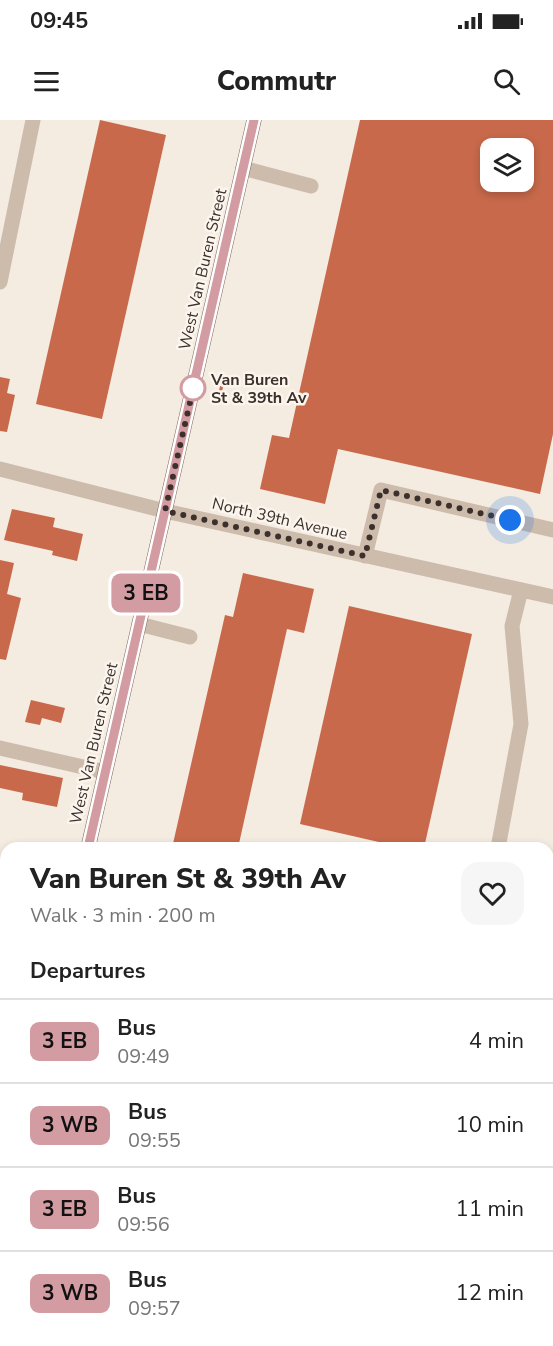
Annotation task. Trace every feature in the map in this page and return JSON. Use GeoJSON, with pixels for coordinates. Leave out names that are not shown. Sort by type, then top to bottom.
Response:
{"type":"FeatureCollection","features":[{"type":"Feature","properties":{"kind":"main road","name":"West Van Buren Street"},"geometry":{"type":"LineString","coordinates":[[89,842],[254,120]]}},
{"type":"Feature","properties":{"kind":"street"},"geometry":{"type":"LineString","coordinates":[[0,282],[33,120]]}},
{"type":"Feature","properties":{"kind":"street"},"geometry":{"type":"LineString","coordinates":[[243,168],[311,186]]}},
{"type":"Feature","properties":{"kind":"street","name":"North 39th Avenue"},"geometry":{"type":"LineString","coordinates":[[0,470],[165,511],[553,597]]}},
{"type":"Feature","properties":{"kind":"street"},"geometry":{"type":"LineString","coordinates":[[365,556],[381,490],[553,530]]}},
{"type":"Feature","properties":{"kind":"street"},"geometry":{"type":"LineString","coordinates":[[499,842],[521,724],[512,626],[520,590]]}},
{"type":"Feature","properties":{"kind":"street"},"geometry":{"type":"LineString","coordinates":[[139,624],[190,637]]}},
{"type":"Feature","properties":{"kind":"street"},"geometry":{"type":"LineString","coordinates":[[0,748],[105,772]]}},
{"type":"Feature","properties":{"kind":"building"},"geometry":{"type":"Polygon","coordinates":[[[100,120],[166,135],[102,419],[36,404],[100,120]]]}},
{"type":"Feature","properties":{"kind":"building"},"geometry":{"type":"Polygon","coordinates":[[[360,120],[553,120],[553,434],[540,494],[338,449],[325,504],[260,489],[272,435],[289,438],[360,120]]]}},
{"type":"Feature","properties":{"kind":"building"},"geometry":{"type":"Polygon","coordinates":[[[0,377],[10,379],[7,393],[15,395],[7,432],[0,431],[0,377]]]}},
{"type":"Feature","properties":{"kind":"building"},"geometry":{"type":"Polygon","coordinates":[[[220,386],[223,387],[221,397],[218,396],[220,386]]]}},
{"type":"Feature","properties":{"kind":"building"},"geometry":{"type":"Polygon","coordinates":[[[12,509],[55,518],[53,527],[83,534],[77,561],[52,555],[53,551],[4,540],[12,509]]]}},
{"type":"Feature","properties":{"kind":"building"},"geometry":{"type":"Polygon","coordinates":[[[0,560],[14,563],[7,594],[21,598],[6,660],[0,659],[0,560]]]}},
{"type":"Feature","properties":{"kind":"building"},"geometry":{"type":"Polygon","coordinates":[[[243,573],[314,589],[304,633],[287,629],[239,842],[173,842],[225,615],[233,617],[243,573]]]}},
{"type":"Feature","properties":{"kind":"building"},"geometry":{"type":"Polygon","coordinates":[[[349,606],[472,634],[425,842],[379,842],[300,824],[349,606]]]}},
{"type":"Feature","properties":{"kind":"building"},"geometry":{"type":"Polygon","coordinates":[[[31,700],[65,708],[61,723],[42,718],[40,725],[25,722],[31,700]]]}},
{"type":"Feature","properties":{"kind":"building"},"geometry":{"type":"Polygon","coordinates":[[[0,765],[63,778],[57,807],[22,800],[23,793],[0,788],[0,765]]]}},
{"type":"Feature","properties":{"kind":"bus line"},"geometry":{"type":"LineString","coordinates":[[89,842],[254,120]]}},
{"type":"Feature","properties":{"kind":"place","name":"Van Buren St & 39th Av"},"geometry":{"type":"Point","coordinates":[193,388]}},
{"type":"Feature","properties":{"kind":"route"},"geometry":{"type":"LineString","coordinates":[[193,388],[194,385],[165,511],[365,556],[381,490],[510,520]]}}]}
